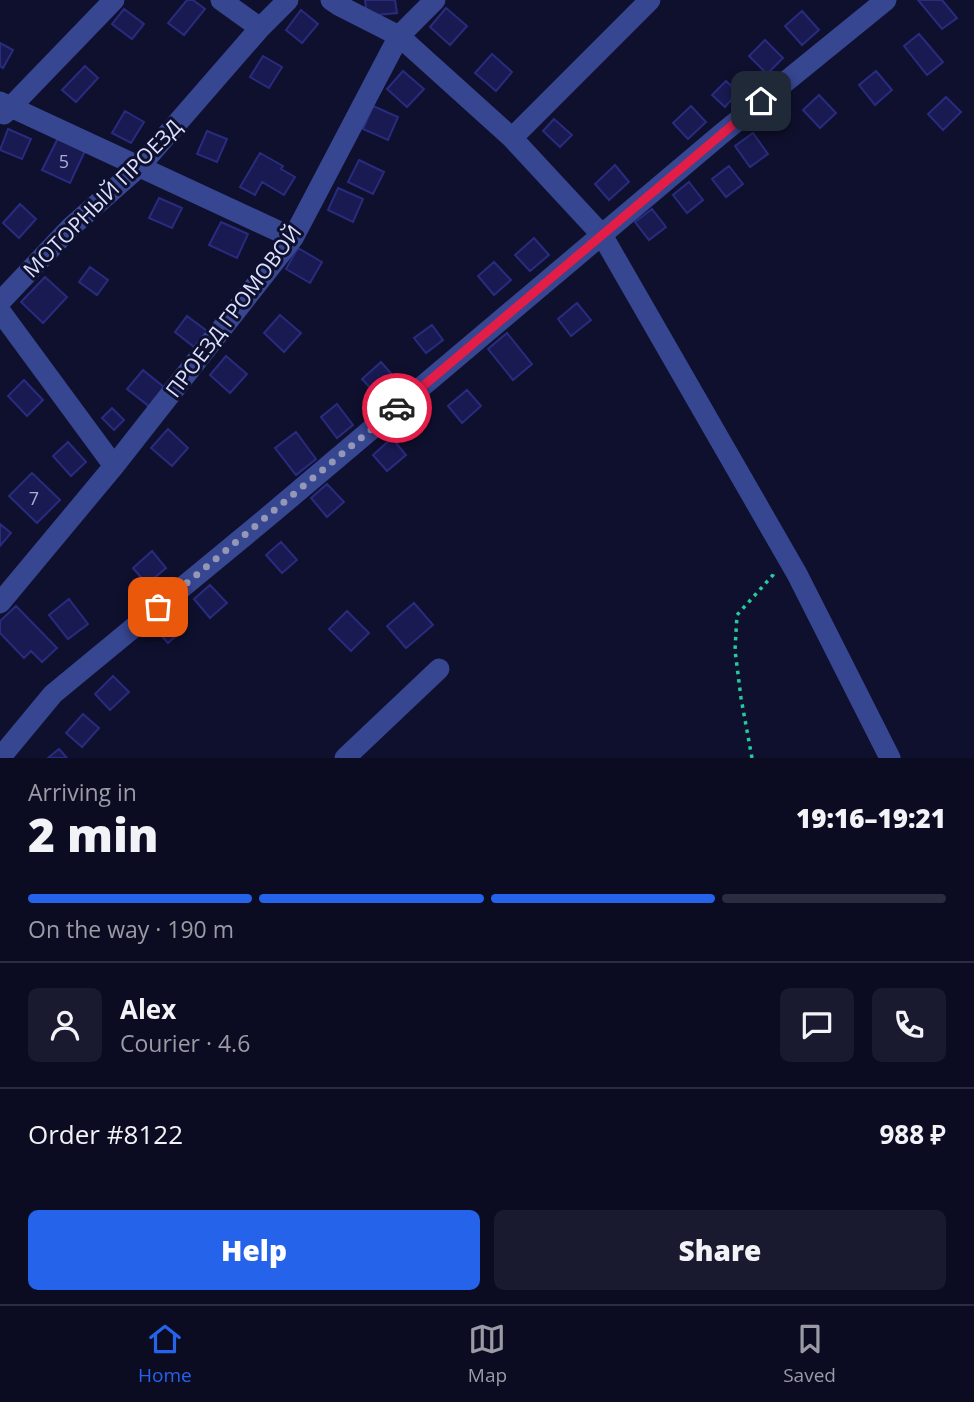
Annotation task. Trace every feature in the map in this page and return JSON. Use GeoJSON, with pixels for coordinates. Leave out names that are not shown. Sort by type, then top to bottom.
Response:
{"type":"FeatureCollection","features":[{"type":"Feature","properties":{"kind":"street"},"geometry":{"type":"LineString","coordinates":[[114,0],[4,109],[293,238]]}},
{"type":"Feature","properties":{"kind":"street"},"geometry":{"type":"LineString","coordinates":[[221,0],[260,28]]}},
{"type":"Feature","properties":{"kind":"street","name":"МОТОРНЫЙ ПРОЕЗД"},"geometry":{"type":"LineString","coordinates":[[0,302],[71,227],[139,167],[260,28],[288,0]]}},
{"type":"Feature","properties":{"kind":"street"},"geometry":{"type":"LineString","coordinates":[[331,0],[399,36],[512,138],[602,235],[781,546],[890,758]]}},
{"type":"Feature","properties":{"kind":"street","name":"ПРОЕЗД ГРОМОВОЙ"},"geometry":{"type":"LineString","coordinates":[[0,603],[114,466],[293,238],[399,36],[435,0]]}},
{"type":"Feature","properties":{"kind":"street"},"geometry":{"type":"LineString","coordinates":[[512,138],[650,0]]}},
{"type":"Feature","properties":{"kind":"street"},"geometry":{"type":"LineString","coordinates":[[1,758],[52,694],[264,520],[720,135],[886,0]]}},
{"type":"Feature","properties":{"kind":"street"},"geometry":{"type":"LineString","coordinates":[[0,311],[114,466]]}},
{"type":"Feature","properties":{"kind":"street"},"geometry":{"type":"LineString","coordinates":[[345,758],[439,669]]}},
{"type":"Feature","properties":{"kind":"path"},"geometry":{"type":"LineString","coordinates":[[752,758],[735,650],[737,615],[773,575],[781,546]]}},
{"type":"Feature","properties":{"kind":"building"},"geometry":{"type":"Polygon","coordinates":[[[187,0],[193,0],[205,9],[184,35],[168,23],[187,0]]]}},
{"type":"Feature","properties":{"kind":"building"},"geometry":{"type":"Polygon","coordinates":[[[365,0],[395,0],[397,13],[367,16],[365,0]]]}},
{"type":"Feature","properties":{"kind":"building"},"geometry":{"type":"Polygon","coordinates":[[[918,0],[942,0],[957,18],[942,29],[918,0]]]}},
{"type":"Feature","properties":{"kind":"building"},"geometry":{"type":"Polygon","coordinates":[[[446,8],[467,26],[450,45],[430,27],[446,8]]]}},
{"type":"Feature","properties":{"kind":"building"},"geometry":{"type":"Polygon","coordinates":[[[124,9],[144,24],[132,39],[112,24],[124,9]]]}},
{"type":"Feature","properties":{"kind":"building"},"geometry":{"type":"Polygon","coordinates":[[[301,10],[318,24],[302,43],[286,30],[301,10]]]}},
{"type":"Feature","properties":{"kind":"building"},"geometry":{"type":"Polygon","coordinates":[[[802,11],[819,30],[802,45],[785,26],[802,11]]]}},
{"type":"Feature","properties":{"kind":"building"},"geometry":{"type":"Polygon","coordinates":[[[919,34],[943,62],[927,75],[904,46],[919,34]]]}},
{"type":"Feature","properties":{"kind":"building"},"geometry":{"type":"Polygon","coordinates":[[[765,40],[783,58],[767,74],[749,56],[765,40]]]}},
{"type":"Feature","properties":{"kind":"building"},"geometry":{"type":"Polygon","coordinates":[[[0,43],[13,50],[3,68],[0,66],[0,43]]]}},
{"type":"Feature","properties":{"kind":"building"},"geometry":{"type":"Polygon","coordinates":[[[492,54],[512,72],[496,91],[475,73],[492,54]]]}},
{"type":"Feature","properties":{"kind":"building"},"geometry":{"type":"Polygon","coordinates":[[[263,56],[282,67],[269,88],[250,77],[263,56]]]}},
{"type":"Feature","properties":{"kind":"building"},"geometry":{"type":"Polygon","coordinates":[[[85,66],[98,78],[76,102],[62,90],[85,66]]]}},
{"type":"Feature","properties":{"kind":"building"},"geometry":{"type":"Polygon","coordinates":[[[403,71],[424,89],[407,107],[387,89],[403,71]]]}},
{"type":"Feature","properties":{"kind":"building"},"geometry":{"type":"Polygon","coordinates":[[[876,71],[892,90],[875,105],[859,85],[876,71]]]}},
{"type":"Feature","properties":{"kind":"building"},"geometry":{"type":"Polygon","coordinates":[[[726,81],[738,92],[725,107],[712,95],[726,81]]]}},
{"type":"Feature","properties":{"kind":"building"},"geometry":{"type":"Polygon","coordinates":[[[819,95],[836,113],[820,128],[803,110],[819,95]]]}},
{"type":"Feature","properties":{"kind":"building"},"geometry":{"type":"Polygon","coordinates":[[[946,97],[961,112],[943,130],[928,114],[946,97]]]}},
{"type":"Feature","properties":{"kind":"building"},"geometry":{"type":"Polygon","coordinates":[[[373,106],[398,117],[388,140],[363,129],[373,106]]]}},
{"type":"Feature","properties":{"kind":"building"},"geometry":{"type":"Polygon","coordinates":[[[691,106],[706,122],[688,139],[673,123],[691,106]]]}},
{"type":"Feature","properties":{"kind":"building"},"geometry":{"type":"Polygon","coordinates":[[[125,111],[144,122],[131,143],[112,133],[125,111]]]}},
{"type":"Feature","properties":{"kind":"building"},"geometry":{"type":"Polygon","coordinates":[[[554,119],[572,135],[560,147],[543,131],[554,119]]]}},
{"type":"Feature","properties":{"kind":"building"},"geometry":{"type":"Polygon","coordinates":[[[8,129],[31,139],[22,159],[0,150],[8,129]]]}},
{"type":"Feature","properties":{"kind":"building"},"geometry":{"type":"Polygon","coordinates":[[[207,131],[227,139],[217,162],[197,154],[207,131]]]}},
{"type":"Feature","properties":{"kind":"building"},"geometry":{"type":"Polygon","coordinates":[[[753,133],[768,154],[750,167],[735,146],[753,133]]]}},
{"type":"Feature","properties":{"kind":"building"},"geometry":{"type":"Polygon","coordinates":[[[58,138],[85,151],[70,183],[42,170],[58,138]]]}},
{"type":"Feature","properties":{"kind":"building"},"geometry":{"type":"Polygon","coordinates":[[[260,153],[283,166],[281,169],[295,177],[284,195],[262,182],[255,195],[240,187],[260,153]]]}},
{"type":"Feature","properties":{"kind":"building"},"geometry":{"type":"Polygon","coordinates":[[[359,160],[384,172],[373,194],[348,182],[359,160]]]}},
{"type":"Feature","properties":{"kind":"building"},"geometry":{"type":"Polygon","coordinates":[[[615,165],[629,182],[609,200],[595,184],[615,165]]]}},
{"type":"Feature","properties":{"kind":"building"},"geometry":{"type":"Polygon","coordinates":[[[729,166],[743,184],[726,197],[712,179],[729,166]]]}},
{"type":"Feature","properties":{"kind":"building"},"geometry":{"type":"Polygon","coordinates":[[[689,182],[703,200],[687,213],[673,195],[689,182]]]}},
{"type":"Feature","properties":{"kind":"building"},"geometry":{"type":"Polygon","coordinates":[[[338,188],[363,199],[353,222],[328,210],[338,188]]]}},
{"type":"Feature","properties":{"kind":"building"},"geometry":{"type":"Polygon","coordinates":[[[159,198],[182,208],[172,228],[149,218],[159,198]]]}},
{"type":"Feature","properties":{"kind":"building"},"geometry":{"type":"Polygon","coordinates":[[[20,204],[36,219],[19,238],[3,223],[20,204]]]}},
{"type":"Feature","properties":{"kind":"building"},"geometry":{"type":"Polygon","coordinates":[[[652,209],[666,227],[649,240],[635,222],[652,209]]]}},
{"type":"Feature","properties":{"kind":"building"},"geometry":{"type":"Polygon","coordinates":[[[221,222],[248,234],[237,258],[209,245],[221,222]]]}},
{"type":"Feature","properties":{"kind":"building"},"geometry":{"type":"Polygon","coordinates":[[[534,238],[549,255],[530,271],[515,255],[534,238]]]}},
{"type":"Feature","properties":{"kind":"building"},"geometry":{"type":"Polygon","coordinates":[[[298,248],[322,262],[310,283],[286,269],[298,248]]]}},
{"type":"Feature","properties":{"kind":"building"},"geometry":{"type":"Polygon","coordinates":[[[494,262],[511,280],[494,295],[478,276],[494,262]]]}},
{"type":"Feature","properties":{"kind":"building"},"geometry":{"type":"Polygon","coordinates":[[[90,267],[108,280],[97,295],[79,282],[90,267]]]}},
{"type":"Feature","properties":{"kind":"building"},"geometry":{"type":"Polygon","coordinates":[[[45,277],[67,297],[43,323],[21,302],[45,277]]]}},
{"type":"Feature","properties":{"kind":"building"},"geometry":{"type":"Polygon","coordinates":[[[577,303],[591,320],[571,336],[558,319],[577,303]]]}},
{"type":"Feature","properties":{"kind":"building"},"geometry":{"type":"Polygon","coordinates":[[[280,315],[301,333],[284,352],[264,333],[280,315]]]}},
{"type":"Feature","properties":{"kind":"building"},"geometry":{"type":"Polygon","coordinates":[[[187,316],[207,331],[194,347],[175,332],[187,316]]]}},
{"type":"Feature","properties":{"kind":"building"},"geometry":{"type":"Polygon","coordinates":[[[432,325],[443,340],[426,353],[414,338],[432,325]]]}},
{"type":"Feature","properties":{"kind":"building"},"geometry":{"type":"Polygon","coordinates":[[[507,333],[532,364],[513,380],[488,349],[507,333]]]}},
{"type":"Feature","properties":{"kind":"building"},"geometry":{"type":"Polygon","coordinates":[[[226,356],[247,374],[230,393],[210,375],[226,356]]]}},
{"type":"Feature","properties":{"kind":"building"},"geometry":{"type":"Polygon","coordinates":[[[381,362],[395,378],[377,395],[362,379],[381,362]]]}},
{"type":"Feature","properties":{"kind":"building"},"geometry":{"type":"Polygon","coordinates":[[[143,370],[165,388],[150,407],[127,389],[143,370]]]}},
{"type":"Feature","properties":{"kind":"building"},"geometry":{"type":"Polygon","coordinates":[[[24,380],[43,400],[27,416],[8,396],[24,380]]]}},
{"type":"Feature","properties":{"kind":"building"},"geometry":{"type":"Polygon","coordinates":[[[467,390],[481,406],[462,423],[448,406],[467,390]]]}},
{"type":"Feature","properties":{"kind":"building"},"geometry":{"type":"Polygon","coordinates":[[[337,404],[353,425],[337,438],[321,417],[337,404]]]}},
{"type":"Feature","properties":{"kind":"building"},"geometry":{"type":"Polygon","coordinates":[[[112,408],[124,420],[114,430],[102,418],[112,408]]]}},
{"type":"Feature","properties":{"kind":"building"},"geometry":{"type":"Polygon","coordinates":[[[168,429],[188,448],[172,466],[151,448],[168,429]]]}},
{"type":"Feature","properties":{"kind":"building"},"geometry":{"type":"Polygon","coordinates":[[[296,432],[316,459],[296,475],[275,448],[296,432]]]}},
{"type":"Feature","properties":{"kind":"building"},"geometry":{"type":"Polygon","coordinates":[[[392,438],[406,455],[387,471],[373,455],[392,438]]]}},
{"type":"Feature","properties":{"kind":"building"},"geometry":{"type":"Polygon","coordinates":[[[68,442],[86,462],[71,476],[53,456],[68,442]]]}},
{"type":"Feature","properties":{"kind":"building"},"geometry":{"type":"Polygon","coordinates":[[[32,473],[60,500],[37,523],[9,496],[32,473]]]}},
{"type":"Feature","properties":{"kind":"building"},"geometry":{"type":"Polygon","coordinates":[[[327,484],[344,502],[327,517],[311,498],[327,484]]]}},
{"type":"Feature","properties":{"kind":"building"},"geometry":{"type":"Polygon","coordinates":[[[0,524],[11,533],[0,546],[0,524]]]}},
{"type":"Feature","properties":{"kind":"building"},"geometry":{"type":"Polygon","coordinates":[[[281,542],[297,560],[282,573],[266,555],[281,542]]]}},
{"type":"Feature","properties":{"kind":"building"},"geometry":{"type":"Polygon","coordinates":[[[152,551],[166,568],[147,584],[133,568],[152,551]]]}},
{"type":"Feature","properties":{"kind":"building"},"geometry":{"type":"Polygon","coordinates":[[[210,585],[227,603],[210,618],[194,599],[210,585]]]}},
{"type":"Feature","properties":{"kind":"building"},"geometry":{"type":"Polygon","coordinates":[[[69,599],[88,624],[68,639],[49,615],[69,599]]]}},
{"type":"Feature","properties":{"kind":"building"},"geometry":{"type":"Polygon","coordinates":[[[414,603],[433,625],[406,648],[387,626],[414,603]]]}},
{"type":"Feature","properties":{"kind":"building"},"geometry":{"type":"Polygon","coordinates":[[[16,606],[57,648],[42,662],[31,651],[24,658],[0,633],[0,621],[16,606]]]}},
{"type":"Feature","properties":{"kind":"building"},"geometry":{"type":"Polygon","coordinates":[[[168,610],[184,629],[168,643],[151,624],[168,610]]]}},
{"type":"Feature","properties":{"kind":"building"},"geometry":{"type":"Polygon","coordinates":[[[347,611],[369,633],[351,651],[329,629],[347,611]]]}},
{"type":"Feature","properties":{"kind":"building"},"geometry":{"type":"Polygon","coordinates":[[[113,676],[129,692],[110,710],[95,694],[113,676]]]}},
{"type":"Feature","properties":{"kind":"building"},"geometry":{"type":"Polygon","coordinates":[[[83,714],[99,728],[82,747],[66,733],[83,714]]]}},
{"type":"Feature","properties":{"kind":"building"},"geometry":{"type":"Polygon","coordinates":[[[59,749],[67,758],[48,758],[59,749]]]}},
{"type":"Feature","properties":{"kind":"way so far"},"geometry":{"type":"LineString","coordinates":[[158,607],[397,408]]}},
{"type":"Feature","properties":{"kind":"route"},"geometry":{"type":"LineString","coordinates":[[397,408],[761,101]]}}]}
